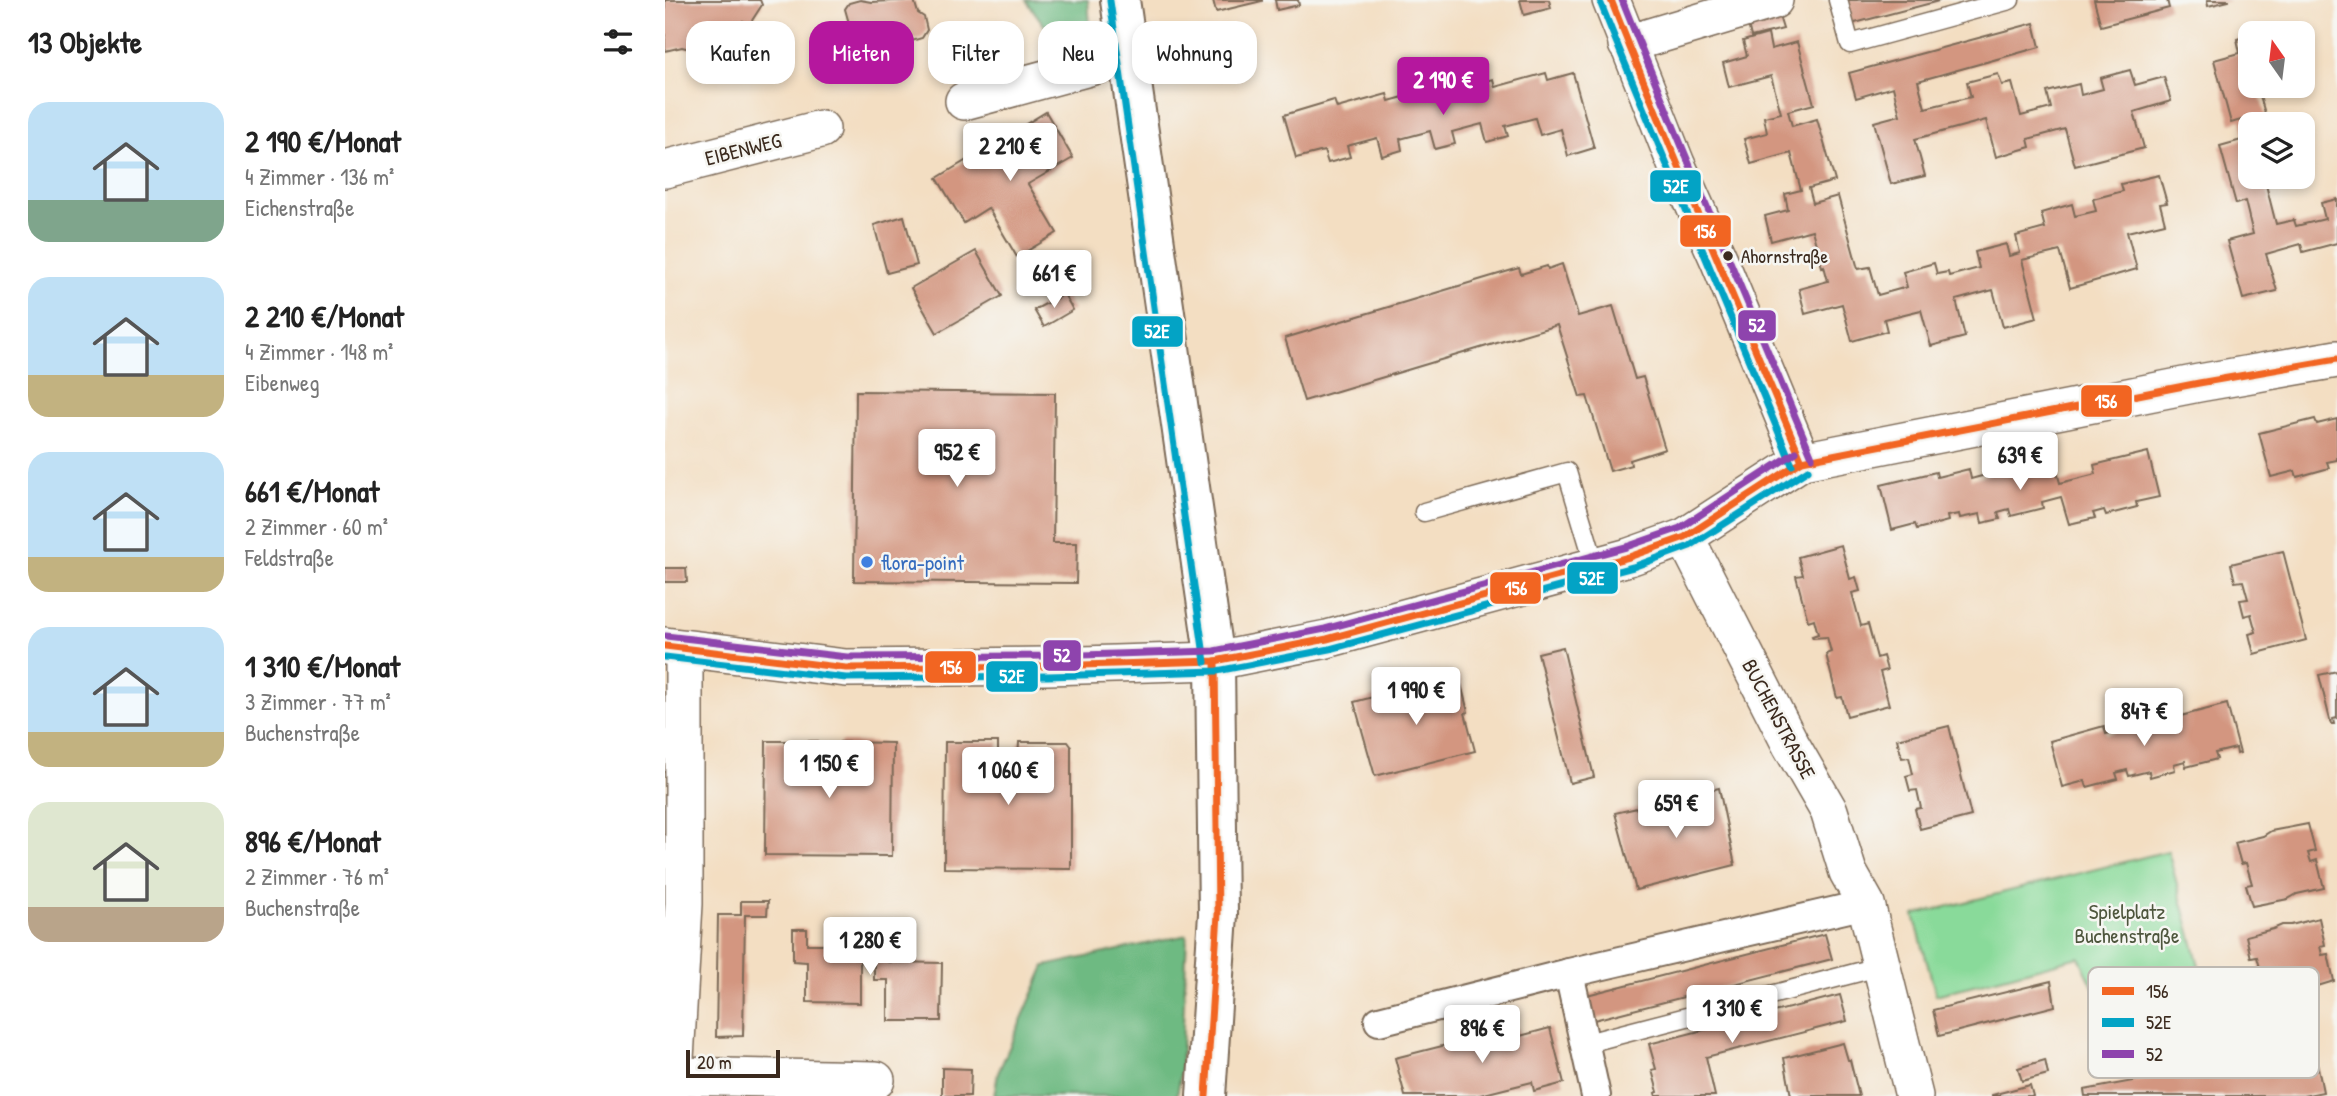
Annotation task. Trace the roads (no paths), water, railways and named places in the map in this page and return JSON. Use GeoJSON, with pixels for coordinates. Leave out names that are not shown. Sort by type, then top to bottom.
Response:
{"type":"FeatureCollection","features":[{"type":"Feature","properties":{"kind":"main road"},"geometry":{"type":"LineString","coordinates":[[1120,0],[1215,661],[1218,914],[1206,1096]]}},
{"type":"Feature","properties":{"kind":"street"},"geometry":{"type":"LineString","coordinates":[[1611,0],[1676,164],[1802,461]]}},
{"type":"Feature","properties":{"kind":"street"},"geometry":{"type":"LineString","coordinates":[[1627,44],[1774,0]]}},
{"type":"Feature","properties":{"kind":"street"},"geometry":{"type":"LineString","coordinates":[[964,101],[1130,57]]}},
{"type":"Feature","properties":{"kind":"street","name":"EIBENWEG"},"geometry":{"type":"LineString","coordinates":[[665,169],[821,129]]}},
{"type":"Feature","properties":{"kind":"street"},"geometry":{"type":"LineString","coordinates":[[876,1080],[672,1086],[684,904],[674,647],[846,668],[1215,661],[1327,639],[1629,557],[1685,537],[1802,461],[2199,383],[2337,359]]}},
{"type":"Feature","properties":{"kind":"street","name":"BUCHENSTRASSE"},"geometry":{"type":"LineString","coordinates":[[1685,537],[1791,745],[1829,811],[1848,872],[1866,904],[1914,1096]]}},
{"type":"Feature","properties":{"kind":"street"},"geometry":{"type":"LineString","coordinates":[[1379,1021],[1866,904]]}},
{"type":"Feature","properties":{"kind":"street"},"geometry":{"type":"LineString","coordinates":[[1569,974],[1596,1096]]}},
{"type":"Feature","properties":{"kind":"lane"},"geometry":{"type":"LineString","coordinates":[[1838,0],[1850,44],[2010,0]]}},
{"type":"Feature","properties":{"kind":"lane"},"geometry":{"type":"LineString","coordinates":[[1424,512],[1567,472],[1595,565]]}},
{"type":"Feature","properties":{"kind":"lane"},"geometry":{"type":"LineString","coordinates":[[1583,1044],[1882,966]]}},
{"type":"Feature","properties":{"kind":"place","name":"Ahornstraße"},"geometry":{"type":"Point","coordinates":[1728,256]}},
{"type":"Feature","properties":{"kind":"place","name":"flora-point"},"geometry":{"type":"Point","coordinates":[867,562]}},
{"type":"Feature","properties":{"kind":"park label","name":"Spielplatz Buchenstraße"},"geometry":{"type":"Point","coordinates":[2127,923]}}]}
